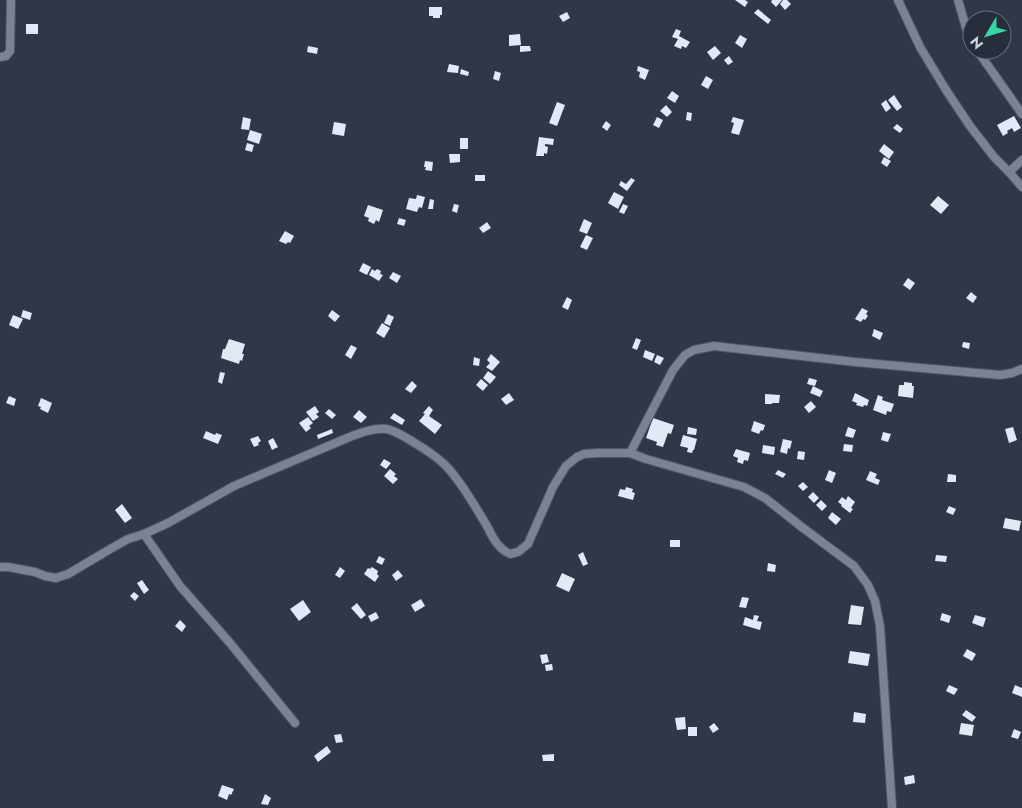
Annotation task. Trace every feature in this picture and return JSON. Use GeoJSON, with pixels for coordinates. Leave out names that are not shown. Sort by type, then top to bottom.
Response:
{"type":"FeatureCollection","features":[{"type":"Feature","properties":{"kind":"street"},"geometry":{"type":"LineString","coordinates":[[0,57],[6,56],[10,51],[11,0]]}},
{"type":"Feature","properties":{"kind":"street"},"geometry":{"type":"LineString","coordinates":[[898,0],[920,47],[946,90],[994,157],[1022,187]]}},
{"type":"Feature","properties":{"kind":"street"},"geometry":{"type":"LineString","coordinates":[[958,0],[962,13]]}},
{"type":"Feature","properties":{"kind":"street"},"geometry":{"type":"LineString","coordinates":[[984,60],[1022,114]]}},
{"type":"Feature","properties":{"kind":"street"},"geometry":{"type":"LineString","coordinates":[[1009,172],[1022,160]]}},
{"type":"Feature","properties":{"kind":"street"},"geometry":{"type":"LineString","coordinates":[[630,454],[672,370],[685,355],[694,350],[714,346],[855,362],[1000,375],[1022,369]]}},
{"type":"Feature","properties":{"kind":"street"},"geometry":{"type":"LineString","coordinates":[[0,567],[8,567],[56,578],[68,574],[128,539],[168,523],[234,486],[352,436],[376,429],[388,429],[401,435],[429,451],[448,467],[468,495],[496,543],[503,551],[510,554],[518,552],[528,544],[553,487],[566,466],[584,454],[630,454],[744,487],[765,498],[854,566],[868,585],[875,601],[880,626],[892,808]]}},
{"type":"Feature","properties":{"kind":"street"},"geometry":{"type":"LineString","coordinates":[[144,534],[180,586],[230,643],[295,723]]}},
{"type":"Feature","properties":{"kind":"building"},"geometry":{"type":"Polygon","coordinates":[[[735,0],[745,0],[748,2],[745,7],[735,0]]]}},
{"type":"Feature","properties":{"kind":"building"},"geometry":{"type":"Polygon","coordinates":[[[772,0],[782,0],[776,7],[771,2],[772,0]]]}},
{"type":"Feature","properties":{"kind":"building"},"geometry":{"type":"Polygon","coordinates":[[[783,0],[787,0],[791,4],[785,10],[780,4],[783,0]]]}},
{"type":"Feature","properties":{"kind":"building"},"geometry":{"type":"Polygon","coordinates":[[[429,7],[442,7],[440,18],[429,16],[429,7]]]}},
{"type":"Feature","properties":{"kind":"building"},"geometry":{"type":"Polygon","coordinates":[[[758,9],[771,20],[768,24],[754,13],[758,9]]]}},
{"type":"Feature","properties":{"kind":"building"},"geometry":{"type":"Polygon","coordinates":[[[567,12],[570,18],[563,22],[559,16],[567,12]]]}},
{"type":"Feature","properties":{"kind":"building"},"geometry":{"type":"Polygon","coordinates":[[[26,24],[38,24],[38,34],[26,34],[26,24]]]}},
{"type":"Feature","properties":{"kind":"building"},"geometry":{"type":"Polygon","coordinates":[[[676,29],[681,31],[679,36],[690,42],[686,48],[682,46],[681,49],[674,46],[678,39],[672,37],[676,29]]]}},
{"type":"Feature","properties":{"kind":"building"},"geometry":{"type":"Polygon","coordinates":[[[520,34],[521,45],[509,46],[509,35],[520,34]]]}},
{"type":"Feature","properties":{"kind":"building"},"geometry":{"type":"Polygon","coordinates":[[[740,35],[747,39],[742,48],[735,43],[740,35]]]}},
{"type":"Feature","properties":{"kind":"building"},"geometry":{"type":"Polygon","coordinates":[[[308,46],[318,48],[317,54],[307,52],[308,46]]]}},
{"type":"Feature","properties":{"kind":"building"},"geometry":{"type":"Polygon","coordinates":[[[520,46],[530,46],[531,51],[520,52],[520,46]]]}},
{"type":"Feature","properties":{"kind":"building"},"geometry":{"type":"Polygon","coordinates":[[[715,46],[721,53],[713,60],[707,52],[715,46]]]}},
{"type":"Feature","properties":{"kind":"building"},"geometry":{"type":"Polygon","coordinates":[[[729,56],[733,62],[728,65],[724,60],[729,56]]]}},
{"type":"Feature","properties":{"kind":"building"},"geometry":{"type":"Polygon","coordinates":[[[449,64],[459,66],[458,73],[447,72],[449,64]]]}},
{"type":"Feature","properties":{"kind":"building"},"geometry":{"type":"Polygon","coordinates":[[[638,66],[649,70],[645,80],[639,77],[638,66]]]}},
{"type":"Feature","properties":{"kind":"building"},"geometry":{"type":"Polygon","coordinates":[[[461,69],[469,72],[468,76],[460,74],[461,69]]]}},
{"type":"Feature","properties":{"kind":"building"},"geometry":{"type":"Polygon","coordinates":[[[495,71],[501,73],[499,81],[493,79],[495,71]]]}},
{"type":"Feature","properties":{"kind":"building"},"geometry":{"type":"Polygon","coordinates":[[[706,76],[713,80],[708,89],[701,85],[706,76]]]}},
{"type":"Feature","properties":{"kind":"building"},"geometry":{"type":"Polygon","coordinates":[[[672,91],[679,96],[675,103],[667,98],[672,91]]]}},
{"type":"Feature","properties":{"kind":"building"},"geometry":{"type":"Polygon","coordinates":[[[894,95],[902,107],[897,111],[888,100],[894,95]]]}},
{"type":"Feature","properties":{"kind":"building"},"geometry":{"type":"Polygon","coordinates":[[[886,100],[891,108],[886,112],[881,104],[886,100]]]}},
{"type":"Feature","properties":{"kind":"building"},"geometry":{"type":"Polygon","coordinates":[[[557,102],[565,105],[557,126],[549,123],[557,102]]]}},
{"type":"Feature","properties":{"kind":"building"},"geometry":{"type":"Polygon","coordinates":[[[666,105],[672,112],[667,117],[660,111],[666,105]]]}},
{"type":"Feature","properties":{"kind":"building"},"geometry":{"type":"Polygon","coordinates":[[[687,112],[692,113],[691,121],[686,120],[687,112]]]}},
{"type":"Feature","properties":{"kind":"building"},"geometry":{"type":"Polygon","coordinates":[[[1014,116],[1021,128],[1014,132],[1012,128],[1003,136],[997,125],[1014,116]]]}},
{"type":"Feature","properties":{"kind":"building"},"geometry":{"type":"Polygon","coordinates":[[[243,117],[251,119],[249,130],[241,129],[243,117]]]}},
{"type":"Feature","properties":{"kind":"building"},"geometry":{"type":"Polygon","coordinates":[[[657,117],[663,120],[659,128],[653,125],[657,117]]]}},
{"type":"Feature","properties":{"kind":"building"},"geometry":{"type":"Polygon","coordinates":[[[733,117],[744,120],[739,135],[731,133],[734,123],[731,122],[733,117]]]}},
{"type":"Feature","properties":{"kind":"building"},"geometry":{"type":"Polygon","coordinates":[[[606,121],[611,125],[607,131],[602,127],[606,121]]]}},
{"type":"Feature","properties":{"kind":"building"},"geometry":{"type":"Polygon","coordinates":[[[334,122],[346,124],[344,136],[332,134],[334,122]]]}},
{"type":"Feature","properties":{"kind":"building"},"geometry":{"type":"Polygon","coordinates":[[[897,124],[903,129],[900,133],[893,128],[897,124]]]}},
{"type":"Feature","properties":{"kind":"building"},"geometry":{"type":"Polygon","coordinates":[[[250,130],[262,134],[259,144],[247,140],[250,130]]]}},
{"type":"Feature","properties":{"kind":"building"},"geometry":{"type":"Polygon","coordinates":[[[539,137],[554,139],[553,145],[545,144],[548,147],[547,154],[544,153],[544,156],[536,156],[539,137]]]}},
{"type":"Feature","properties":{"kind":"building"},"geometry":{"type":"Polygon","coordinates":[[[460,138],[468,138],[468,149],[460,149],[460,138]]]}},
{"type":"Feature","properties":{"kind":"building"},"geometry":{"type":"Polygon","coordinates":[[[247,143],[254,145],[252,152],[245,150],[247,143]]]}},
{"type":"Feature","properties":{"kind":"building"},"geometry":{"type":"Polygon","coordinates":[[[884,144],[894,152],[889,159],[879,151],[884,144]]]}},
{"type":"Feature","properties":{"kind":"building"},"geometry":{"type":"Polygon","coordinates":[[[449,154],[460,154],[460,162],[450,163],[449,154]]]}},
{"type":"Feature","properties":{"kind":"building"},"geometry":{"type":"Polygon","coordinates":[[[884,157],[891,161],[887,167],[881,163],[884,157]]]}},
{"type":"Feature","properties":{"kind":"building"},"geometry":{"type":"Polygon","coordinates":[[[425,161],[433,162],[432,171],[425,170],[425,161]]]}},
{"type":"Feature","properties":{"kind":"building"},"geometry":{"type":"Polygon","coordinates":[[[475,175],[485,175],[485,181],[475,181],[475,175]]]}},
{"type":"Feature","properties":{"kind":"building"},"geometry":{"type":"Polygon","coordinates":[[[631,178],[635,180],[627,191],[619,185],[621,181],[626,184],[631,178]]]}},
{"type":"Feature","properties":{"kind":"building"},"geometry":{"type":"Polygon","coordinates":[[[614,192],[624,197],[618,209],[608,203],[614,192]]]}},
{"type":"Feature","properties":{"kind":"building"},"geometry":{"type":"Polygon","coordinates":[[[417,195],[425,197],[422,208],[419,207],[417,212],[406,209],[409,198],[416,199],[417,195]]]}},
{"type":"Feature","properties":{"kind":"building"},"geometry":{"type":"Polygon","coordinates":[[[938,196],[949,205],[941,214],[930,205],[938,196]]]}},
{"type":"Feature","properties":{"kind":"building"},"geometry":{"type":"Polygon","coordinates":[[[430,199],[434,200],[433,209],[428,209],[430,199]]]}},
{"type":"Feature","properties":{"kind":"building"},"geometry":{"type":"Polygon","coordinates":[[[454,204],[459,205],[457,213],[452,211],[454,204]]]}},
{"type":"Feature","properties":{"kind":"building"},"geometry":{"type":"Polygon","coordinates":[[[623,204],[628,206],[624,214],[619,212],[623,204]]]}},
{"type":"Feature","properties":{"kind":"building"},"geometry":{"type":"Polygon","coordinates":[[[368,205],[383,210],[379,222],[376,220],[374,224],[368,221],[369,218],[364,216],[368,205]]]}},
{"type":"Feature","properties":{"kind":"building"},"geometry":{"type":"Polygon","coordinates":[[[399,218],[406,220],[404,226],[397,224],[399,218]]]}},
{"type":"Feature","properties":{"kind":"building"},"geometry":{"type":"Polygon","coordinates":[[[584,219],[592,223],[587,234],[579,231],[584,219]]]}},
{"type":"Feature","properties":{"kind":"building"},"geometry":{"type":"Polygon","coordinates":[[[487,222],[491,228],[483,233],[479,228],[487,222]]]}},
{"type":"Feature","properties":{"kind":"building"},"geometry":{"type":"Polygon","coordinates":[[[285,231],[294,236],[290,243],[286,244],[279,241],[285,231]]]}},
{"type":"Feature","properties":{"kind":"building"},"geometry":{"type":"Polygon","coordinates":[[[586,235],[593,238],[587,250],[580,247],[586,235]]]}},
{"type":"Feature","properties":{"kind":"building"},"geometry":{"type":"Polygon","coordinates":[[[363,263],[371,267],[367,275],[359,271],[363,263]]]}},
{"type":"Feature","properties":{"kind":"building"},"geometry":{"type":"Polygon","coordinates":[[[372,269],[381,271],[380,274],[383,275],[379,281],[369,275],[372,269]]]}},
{"type":"Feature","properties":{"kind":"building"},"geometry":{"type":"Polygon","coordinates":[[[393,272],[401,276],[397,283],[389,278],[393,272]]]}},
{"type":"Feature","properties":{"kind":"building"},"geometry":{"type":"Polygon","coordinates":[[[908,278],[915,283],[910,290],[903,285],[908,278]]]}},
{"type":"Feature","properties":{"kind":"building"},"geometry":{"type":"Polygon","coordinates":[[[971,292],[977,297],[973,303],[966,298],[971,292]]]}},
{"type":"Feature","properties":{"kind":"building"},"geometry":{"type":"Polygon","coordinates":[[[567,297],[572,300],[568,310],[562,307],[567,297]]]}},
{"type":"Feature","properties":{"kind":"building"},"geometry":{"type":"Polygon","coordinates":[[[862,308],[868,311],[866,314],[868,316],[861,322],[855,319],[862,308]]]}},
{"type":"Feature","properties":{"kind":"building"},"geometry":{"type":"Polygon","coordinates":[[[23,310],[32,313],[30,320],[21,317],[23,310]]]}},
{"type":"Feature","properties":{"kind":"building"},"geometry":{"type":"Polygon","coordinates":[[[332,310],[340,316],[335,322],[328,316],[332,310]]]}},
{"type":"Feature","properties":{"kind":"building"},"geometry":{"type":"Polygon","coordinates":[[[388,314],[394,317],[390,326],[384,323],[388,314]]]}},
{"type":"Feature","properties":{"kind":"building"},"geometry":{"type":"Polygon","coordinates":[[[13,315],[23,319],[18,329],[9,325],[13,315]]]}},
{"type":"Feature","properties":{"kind":"building"},"geometry":{"type":"Polygon","coordinates":[[[382,323],[390,328],[384,338],[376,333],[382,323]]]}},
{"type":"Feature","properties":{"kind":"building"},"geometry":{"type":"Polygon","coordinates":[[[874,329],[883,333],[880,340],[872,336],[874,329]]]}},
{"type":"Feature","properties":{"kind":"building"},"geometry":{"type":"Polygon","coordinates":[[[636,338],[641,340],[637,350],[632,348],[636,338]]]}},
{"type":"Feature","properties":{"kind":"building"},"geometry":{"type":"Polygon","coordinates":[[[229,339],[245,344],[242,361],[240,360],[239,364],[221,358],[223,349],[225,349],[229,339]]]}},
{"type":"Feature","properties":{"kind":"building"},"geometry":{"type":"Polygon","coordinates":[[[963,342],[970,343],[969,349],[962,347],[963,342]]]}},
{"type":"Feature","properties":{"kind":"building"},"geometry":{"type":"Polygon","coordinates":[[[351,345],[357,348],[351,359],[345,355],[351,345]]]}},
{"type":"Feature","properties":{"kind":"building"},"geometry":{"type":"Polygon","coordinates":[[[645,350],[655,354],[652,361],[643,357],[645,350]]]}},
{"type":"Feature","properties":{"kind":"building"},"geometry":{"type":"Polygon","coordinates":[[[491,354],[500,362],[492,371],[486,367],[490,363],[487,360],[491,354]]]}},
{"type":"Feature","properties":{"kind":"building"},"geometry":{"type":"Polygon","coordinates":[[[657,355],[664,358],[660,365],[654,362],[657,355]]]}},
{"type":"Feature","properties":{"kind":"building"},"geometry":{"type":"Polygon","coordinates":[[[474,357],[480,359],[479,366],[473,365],[474,357]]]}},
{"type":"Feature","properties":{"kind":"building"},"geometry":{"type":"Polygon","coordinates":[[[488,371],[496,377],[490,384],[483,378],[488,371]]]}},
{"type":"Feature","properties":{"kind":"building"},"geometry":{"type":"Polygon","coordinates":[[[220,372],[225,373],[222,384],[218,382],[220,372]]]}},
{"type":"Feature","properties":{"kind":"building"},"geometry":{"type":"Polygon","coordinates":[[[809,378],[817,380],[815,386],[807,384],[809,378]]]}},
{"type":"Feature","properties":{"kind":"building"},"geometry":{"type":"Polygon","coordinates":[[[481,379],[488,385],[483,391],[476,385],[481,379]]]}},
{"type":"Feature","properties":{"kind":"building"},"geometry":{"type":"Polygon","coordinates":[[[412,381],[417,386],[411,393],[405,389],[412,381]]]}},
{"type":"Feature","properties":{"kind":"building"},"geometry":{"type":"Polygon","coordinates":[[[904,382],[912,383],[912,386],[914,386],[913,398],[898,396],[899,385],[904,385],[904,382]]]}},
{"type":"Feature","properties":{"kind":"building"},"geometry":{"type":"Polygon","coordinates":[[[813,386],[823,391],[820,397],[810,393],[813,386]]]}},
{"type":"Feature","properties":{"kind":"building"},"geometry":{"type":"Polygon","coordinates":[[[509,393],[514,400],[506,405],[501,399],[509,393]]]}},
{"type":"Feature","properties":{"kind":"building"},"geometry":{"type":"Polygon","coordinates":[[[855,393],[869,400],[867,406],[856,405],[857,403],[852,401],[855,393]]]}},
{"type":"Feature","properties":{"kind":"building"},"geometry":{"type":"Polygon","coordinates":[[[765,394],[780,395],[779,403],[765,404],[765,394]]]}},
{"type":"Feature","properties":{"kind":"building"},"geometry":{"type":"Polygon","coordinates":[[[878,395],[883,397],[882,400],[894,404],[891,412],[887,411],[886,415],[873,410],[878,395]]]}},
{"type":"Feature","properties":{"kind":"building"},"geometry":{"type":"Polygon","coordinates":[[[9,396],[16,399],[14,406],[6,403],[9,396]]]}},
{"type":"Feature","properties":{"kind":"building"},"geometry":{"type":"Polygon","coordinates":[[[41,398],[52,403],[48,413],[38,406],[41,398]]]}},
{"type":"Feature","properties":{"kind":"building"},"geometry":{"type":"Polygon","coordinates":[[[811,401],[816,407],[809,413],[804,407],[811,401]]]}},
{"type":"Feature","properties":{"kind":"building"},"geometry":{"type":"Polygon","coordinates":[[[315,406],[319,412],[316,414],[319,417],[313,421],[306,412],[315,406]]]}},
{"type":"Feature","properties":{"kind":"building"},"geometry":{"type":"Polygon","coordinates":[[[429,406],[433,410],[429,416],[442,425],[435,434],[419,421],[429,406]]]}},
{"type":"Feature","properties":{"kind":"building"},"geometry":{"type":"Polygon","coordinates":[[[329,409],[336,415],[332,419],[325,413],[329,409]]]}},
{"type":"Feature","properties":{"kind":"building"},"geometry":{"type":"Polygon","coordinates":[[[359,410],[367,417],[361,423],[353,417],[359,410]]]}},
{"type":"Feature","properties":{"kind":"building"},"geometry":{"type":"Polygon","coordinates":[[[394,413],[405,420],[402,425],[390,418],[394,413]]]}},
{"type":"Feature","properties":{"kind":"building"},"geometry":{"type":"Polygon","coordinates":[[[308,417],[313,423],[306,432],[299,423],[308,417]]]}},
{"type":"Feature","properties":{"kind":"building"},"geometry":{"type":"Polygon","coordinates":[[[653,418],[674,425],[671,434],[668,433],[663,447],[656,445],[657,442],[646,438],[653,418]]]}},
{"type":"Feature","properties":{"kind":"building"},"geometry":{"type":"Polygon","coordinates":[[[754,421],[765,425],[763,431],[761,430],[759,434],[751,431],[754,421]]]}},
{"type":"Feature","properties":{"kind":"building"},"geometry":{"type":"Polygon","coordinates":[[[688,427],[697,429],[696,435],[687,434],[688,427]]]}},
{"type":"Feature","properties":{"kind":"building"},"geometry":{"type":"Polygon","coordinates":[[[848,427],[856,430],[853,438],[845,436],[848,427]]]}},
{"type":"Feature","properties":{"kind":"building"},"geometry":{"type":"Polygon","coordinates":[[[1013,427],[1017,440],[1009,443],[1005,429],[1013,427]]]}},
{"type":"Feature","properties":{"kind":"building"},"geometry":{"type":"Polygon","coordinates":[[[332,429],[333,433],[318,439],[317,435],[332,429]]]}},
{"type":"Feature","properties":{"kind":"building"},"geometry":{"type":"Polygon","coordinates":[[[206,431],[215,435],[216,433],[222,435],[218,444],[203,438],[206,431]]]}},
{"type":"Feature","properties":{"kind":"building"},"geometry":{"type":"Polygon","coordinates":[[[883,432],[891,434],[888,442],[881,440],[883,432]]]}},
{"type":"Feature","properties":{"kind":"building"},"geometry":{"type":"Polygon","coordinates":[[[683,435],[697,439],[692,453],[687,452],[688,448],[680,446],[683,435]]]}},
{"type":"Feature","properties":{"kind":"building"},"geometry":{"type":"Polygon","coordinates":[[[258,436],[261,441],[258,443],[259,445],[254,447],[250,439],[258,436]]]}},
{"type":"Feature","properties":{"kind":"building"},"geometry":{"type":"Polygon","coordinates":[[[273,438],[278,447],[272,450],[268,441],[273,438]]]}},
{"type":"Feature","properties":{"kind":"building"},"geometry":{"type":"Polygon","coordinates":[[[783,439],[792,441],[787,454],[780,452],[783,439]]]}},
{"type":"Feature","properties":{"kind":"building"},"geometry":{"type":"Polygon","coordinates":[[[844,444],[853,445],[852,452],[843,451],[844,444]]]}},
{"type":"Feature","properties":{"kind":"building"},"geometry":{"type":"Polygon","coordinates":[[[763,445],[775,447],[774,455],[762,453],[763,445]]]}},
{"type":"Feature","properties":{"kind":"building"},"geometry":{"type":"Polygon","coordinates":[[[736,449],[750,453],[748,461],[744,460],[743,464],[737,462],[738,458],[733,456],[736,449]]]}},
{"type":"Feature","properties":{"kind":"building"},"geometry":{"type":"Polygon","coordinates":[[[798,451],[805,452],[804,460],[797,459],[798,451]]]}},
{"type":"Feature","properties":{"kind":"building"},"geometry":{"type":"Polygon","coordinates":[[[384,459],[391,463],[386,469],[380,465],[384,459]]]}},
{"type":"Feature","properties":{"kind":"building"},"geometry":{"type":"Polygon","coordinates":[[[390,469],[396,474],[394,476],[398,479],[393,484],[384,476],[390,469]]]}},
{"type":"Feature","properties":{"kind":"building"},"geometry":{"type":"Polygon","coordinates":[[[778,470],[786,474],[783,478],[775,474],[778,470]]]}},
{"type":"Feature","properties":{"kind":"building"},"geometry":{"type":"Polygon","coordinates":[[[829,470],[836,473],[832,483],[825,480],[829,470]]]}},
{"type":"Feature","properties":{"kind":"building"},"geometry":{"type":"Polygon","coordinates":[[[870,471],[877,474],[875,478],[880,480],[878,485],[866,480],[870,471]]]}},
{"type":"Feature","properties":{"kind":"building"},"geometry":{"type":"Polygon","coordinates":[[[948,474],[956,475],[956,482],[947,482],[948,474]]]}},
{"type":"Feature","properties":{"kind":"building"},"geometry":{"type":"Polygon","coordinates":[[[803,482],[808,487],[803,491],[798,486],[803,482]]]}},
{"type":"Feature","properties":{"kind":"building"},"geometry":{"type":"Polygon","coordinates":[[[626,487],[633,489],[632,492],[635,493],[633,500],[618,496],[620,489],[625,490],[626,487]]]}},
{"type":"Feature","properties":{"kind":"building"},"geometry":{"type":"Polygon","coordinates":[[[813,492],[819,498],[814,503],[808,497],[813,492]]]}},
{"type":"Feature","properties":{"kind":"building"},"geometry":{"type":"Polygon","coordinates":[[[848,496],[855,502],[850,513],[838,502],[842,497],[846,500],[848,496]]]}},
{"type":"Feature","properties":{"kind":"building"},"geometry":{"type":"Polygon","coordinates":[[[821,500],[827,506],[822,511],[816,505],[821,500]]]}},
{"type":"Feature","properties":{"kind":"building"},"geometry":{"type":"Polygon","coordinates":[[[122,504],[132,518],[125,523],[115,510],[122,504]]]}},
{"type":"Feature","properties":{"kind":"building"},"geometry":{"type":"Polygon","coordinates":[[[949,506],[956,509],[953,515],[946,512],[949,506]]]}},
{"type":"Feature","properties":{"kind":"building"},"geometry":{"type":"Polygon","coordinates":[[[832,512],[841,519],[836,525],[828,518],[832,512]]]}},
{"type":"Feature","properties":{"kind":"building"},"geometry":{"type":"Polygon","coordinates":[[[1005,518],[1021,521],[1019,531],[1003,528],[1005,518]]]}},
{"type":"Feature","properties":{"kind":"building"},"geometry":{"type":"Polygon","coordinates":[[[670,540],[680,540],[680,547],[670,547],[670,540]]]}},
{"type":"Feature","properties":{"kind":"building"},"geometry":{"type":"Polygon","coordinates":[[[583,552],[588,564],[583,566],[578,555],[583,552]]]}},
{"type":"Feature","properties":{"kind":"building"},"geometry":{"type":"Polygon","coordinates":[[[936,555],[947,556],[946,562],[935,561],[936,555]]]}},
{"type":"Feature","properties":{"kind":"building"},"geometry":{"type":"Polygon","coordinates":[[[379,556],[385,559],[382,565],[376,562],[379,556]]]}},
{"type":"Feature","properties":{"kind":"building"},"geometry":{"type":"Polygon","coordinates":[[[768,563],[776,565],[775,572],[767,571],[768,563]]]}},
{"type":"Feature","properties":{"kind":"building"},"geometry":{"type":"Polygon","coordinates":[[[340,567],[345,571],[340,578],[335,575],[340,567]]]}},
{"type":"Feature","properties":{"kind":"building"},"geometry":{"type":"Polygon","coordinates":[[[372,567],[378,571],[377,574],[379,576],[375,582],[364,574],[368,568],[372,567]]]}},
{"type":"Feature","properties":{"kind":"building"},"geometry":{"type":"Polygon","coordinates":[[[398,570],[403,576],[396,581],[392,575],[398,570]]]}},
{"type":"Feature","properties":{"kind":"building"},"geometry":{"type":"Polygon","coordinates":[[[562,573],[575,579],[569,592],[556,586],[562,573]]]}},
{"type":"Feature","properties":{"kind":"building"},"geometry":{"type":"Polygon","coordinates":[[[142,580],[149,590],[144,594],[137,583],[142,580]]]}},
{"type":"Feature","properties":{"kind":"building"},"geometry":{"type":"Polygon","coordinates":[[[134,592],[139,596],[135,601],[130,596],[134,592]]]}},
{"type":"Feature","properties":{"kind":"building"},"geometry":{"type":"Polygon","coordinates":[[[742,597],[749,598],[746,608],[739,607],[742,597]]]}},
{"type":"Feature","properties":{"kind":"building"},"geometry":{"type":"Polygon","coordinates":[[[421,599],[425,606],[415,612],[411,605],[421,599]]]}},
{"type":"Feature","properties":{"kind":"building"},"geometry":{"type":"Polygon","coordinates":[[[303,600],[311,612],[299,621],[290,609],[303,600]]]}},
{"type":"Feature","properties":{"kind":"building"},"geometry":{"type":"Polygon","coordinates":[[[357,603],[366,615],[361,619],[351,608],[357,603]]]}},
{"type":"Feature","properties":{"kind":"building"},"geometry":{"type":"Polygon","coordinates":[[[851,605],[864,607],[861,625],[848,624],[851,605]]]}},
{"type":"Feature","properties":{"kind":"building"},"geometry":{"type":"Polygon","coordinates":[[[376,612],[379,618],[371,622],[368,616],[376,612]]]}},
{"type":"Feature","properties":{"kind":"building"},"geometry":{"type":"Polygon","coordinates":[[[942,613],[951,616],[949,623],[940,620],[942,613]]]}},
{"type":"Feature","properties":{"kind":"building"},"geometry":{"type":"Polygon","coordinates":[[[754,615],[759,616],[757,621],[762,622],[760,630],[743,625],[745,617],[753,620],[754,615]]]}},
{"type":"Feature","properties":{"kind":"building"},"geometry":{"type":"Polygon","coordinates":[[[975,615],[986,618],[983,627],[972,623],[975,615]]]}},
{"type":"Feature","properties":{"kind":"building"},"geometry":{"type":"Polygon","coordinates":[[[180,620],[186,626],[182,632],[175,626],[180,620]]]}},
{"type":"Feature","properties":{"kind":"building"},"geometry":{"type":"Polygon","coordinates":[[[967,649],[976,654],[972,661],[963,656],[967,649]]]}},
{"type":"Feature","properties":{"kind":"building"},"geometry":{"type":"Polygon","coordinates":[[[850,651],[870,654],[868,666],[848,663],[850,651]]]}},
{"type":"Feature","properties":{"kind":"building"},"geometry":{"type":"Polygon","coordinates":[[[547,654],[549,662],[542,664],[540,655],[547,654]]]}},
{"type":"Feature","properties":{"kind":"building"},"geometry":{"type":"Polygon","coordinates":[[[552,664],[553,670],[546,671],[545,665],[552,664]]]}},
{"type":"Feature","properties":{"kind":"building"},"geometry":{"type":"Polygon","coordinates":[[[949,685],[958,689],[954,695],[946,691],[949,685]]]}},
{"type":"Feature","properties":{"kind":"building"},"geometry":{"type":"Polygon","coordinates":[[[1015,685],[1022,688],[1022,697],[1012,693],[1015,685]]]}},
{"type":"Feature","properties":{"kind":"building"},"geometry":{"type":"Polygon","coordinates":[[[966,710],[976,717],[972,722],[962,715],[966,710]]]}},
{"type":"Feature","properties":{"kind":"building"},"geometry":{"type":"Polygon","coordinates":[[[854,712],[866,714],[865,723],[853,722],[854,712]]]}},
{"type":"Feature","properties":{"kind":"building"},"geometry":{"type":"Polygon","coordinates":[[[685,717],[686,729],[677,730],[675,718],[685,717]]]}},
{"type":"Feature","properties":{"kind":"building"},"geometry":{"type":"Polygon","coordinates":[[[714,723],[719,729],[713,733],[709,727],[714,723]]]}},
{"type":"Feature","properties":{"kind":"building"},"geometry":{"type":"Polygon","coordinates":[[[961,723],[974,725],[972,736],[959,734],[961,723]]]}},
{"type":"Feature","properties":{"kind":"building"},"geometry":{"type":"Polygon","coordinates":[[[688,727],[697,727],[697,736],[688,736],[688,727]]]}},
{"type":"Feature","properties":{"kind":"building"},"geometry":{"type":"Polygon","coordinates":[[[1014,729],[1021,732],[1018,739],[1011,737],[1014,729]]]}},
{"type":"Feature","properties":{"kind":"building"},"geometry":{"type":"Polygon","coordinates":[[[341,734],[343,742],[336,743],[334,735],[341,734]]]}},
{"type":"Feature","properties":{"kind":"building"},"geometry":{"type":"Polygon","coordinates":[[[327,746],[331,752],[318,762],[314,756],[327,746]]]}},
{"type":"Feature","properties":{"kind":"building"},"geometry":{"type":"Polygon","coordinates":[[[554,754],[554,761],[543,761],[542,755],[554,754]]]}},
{"type":"Feature","properties":{"kind":"building"},"geometry":{"type":"Polygon","coordinates":[[[914,775],[915,783],[905,785],[904,777],[914,775]]]}},
{"type":"Feature","properties":{"kind":"building"},"geometry":{"type":"Polygon","coordinates":[[[222,785],[234,789],[231,795],[229,794],[227,800],[218,796],[222,785]]]}},
{"type":"Feature","properties":{"kind":"building"},"geometry":{"type":"Polygon","coordinates":[[[265,794],[271,798],[268,805],[261,804],[265,794]]]}}]}
